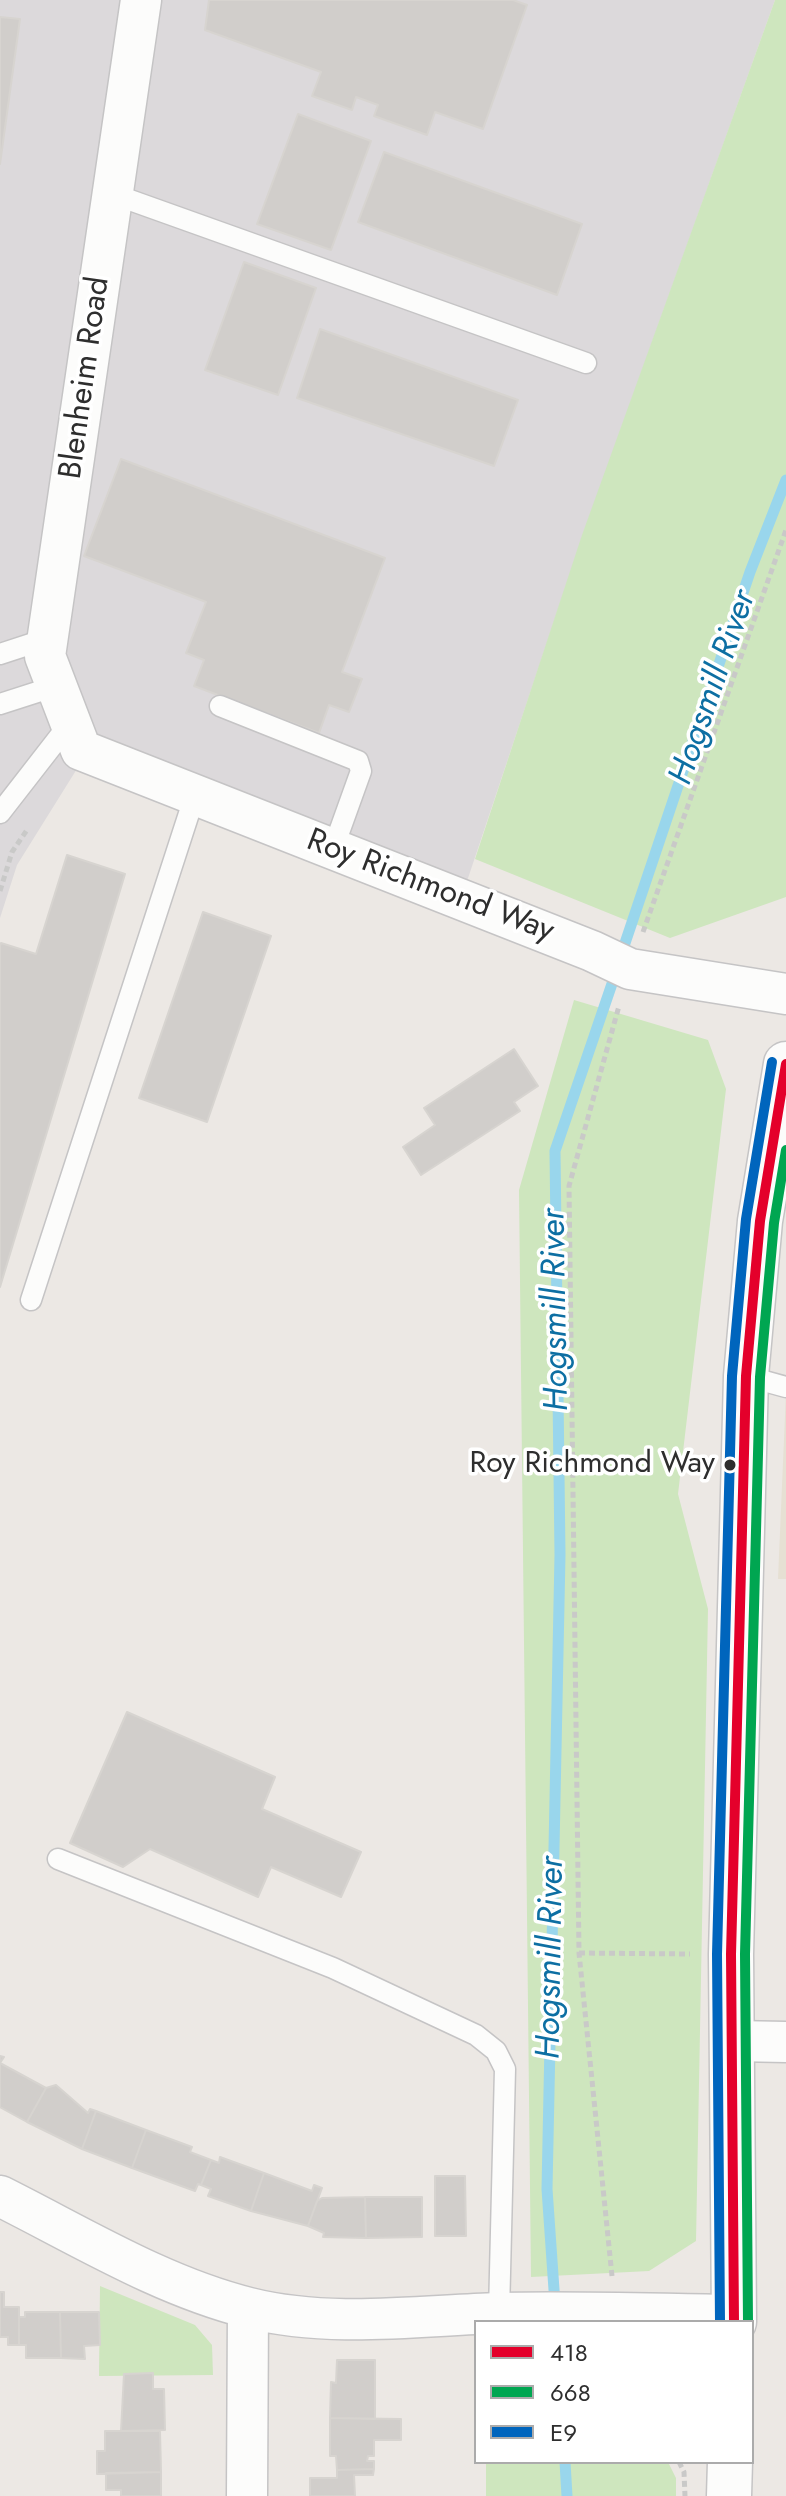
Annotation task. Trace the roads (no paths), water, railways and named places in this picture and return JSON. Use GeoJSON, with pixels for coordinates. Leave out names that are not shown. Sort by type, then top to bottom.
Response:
{"type":"FeatureCollection","features":[{"type":"Feature","properties":{"kind":"street","name":"Blenheim Road"},"geometry":{"type":"LineString","coordinates":[[76,736],[45,656],[141,0]]}},
{"type":"Feature","properties":{"kind":"street","name":"Roy Richmond Way"},"geometry":{"type":"LineString","coordinates":[[76,736],[195,795],[592,951],[630,969],[786,994]]}},
{"type":"Feature","properties":{"kind":"street"},"geometry":{"type":"LineString","coordinates":[[0,2196],[168,2280],[248,2308],[326,2319],[604,2313],[734,2319],[731,1954],[766,1382],[760,1221],[786,1064]]}},
{"type":"Feature","properties":{"kind":"street"},"geometry":{"type":"LineString","coordinates":[[734,2041],[786,2042]]}},
{"type":"Feature","properties":{"kind":"street"},"geometry":{"type":"LineString","coordinates":[[247,2496],[248,2308]]}},
{"type":"Feature","properties":{"kind":"street"},"geometry":{"type":"LineString","coordinates":[[729,2496],[730,2464]]}},
{"type":"Feature","properties":{"kind":"lane"},"geometry":{"type":"LineString","coordinates":[[113,194],[586,363]]}},
{"type":"Feature","properties":{"kind":"lane"},"geometry":{"type":"LineString","coordinates":[[0,654],[49,638]]}},
{"type":"Feature","properties":{"kind":"lane"},"geometry":{"type":"LineString","coordinates":[[0,704],[56,686]]}},
{"type":"Feature","properties":{"kind":"lane"},"geometry":{"type":"LineString","coordinates":[[220,706],[358,761],[361,771],[333,849]]}},
{"type":"Feature","properties":{"kind":"lane"},"geometry":{"type":"LineString","coordinates":[[0,813],[76,736]]}},
{"type":"Feature","properties":{"kind":"lane"},"geometry":{"type":"LineString","coordinates":[[31,1300],[195,795]]}},
{"type":"Feature","properties":{"kind":"lane"},"geometry":{"type":"LineString","coordinates":[[58,1859],[333,1968],[476,2035],[496,2051],[505,2069],[505,2313]]}},
{"type":"Feature","properties":{"kind":"waterway","name":"Hogsmill River"},"geometry":{"type":"LineString","coordinates":[[621,955],[750,572],[786,480]]}},
{"type":"Feature","properties":{"kind":"waterway","name":"Hogsmill River"},"geometry":{"type":"LineString","coordinates":[[555,2304],[547,2189],[560,1555],[555,1151],[616,972]]}},
{"type":"Feature","properties":{"kind":"waterway","name":"Hogsmill River"},"geometry":{"type":"LineString","coordinates":[[565,2464],[567,2496]]}},
{"type":"Feature","properties":{"kind":"place","name":"Roy Richmond Way"},"geometry":{"type":"Point","coordinates":[730,1465]}}]}
